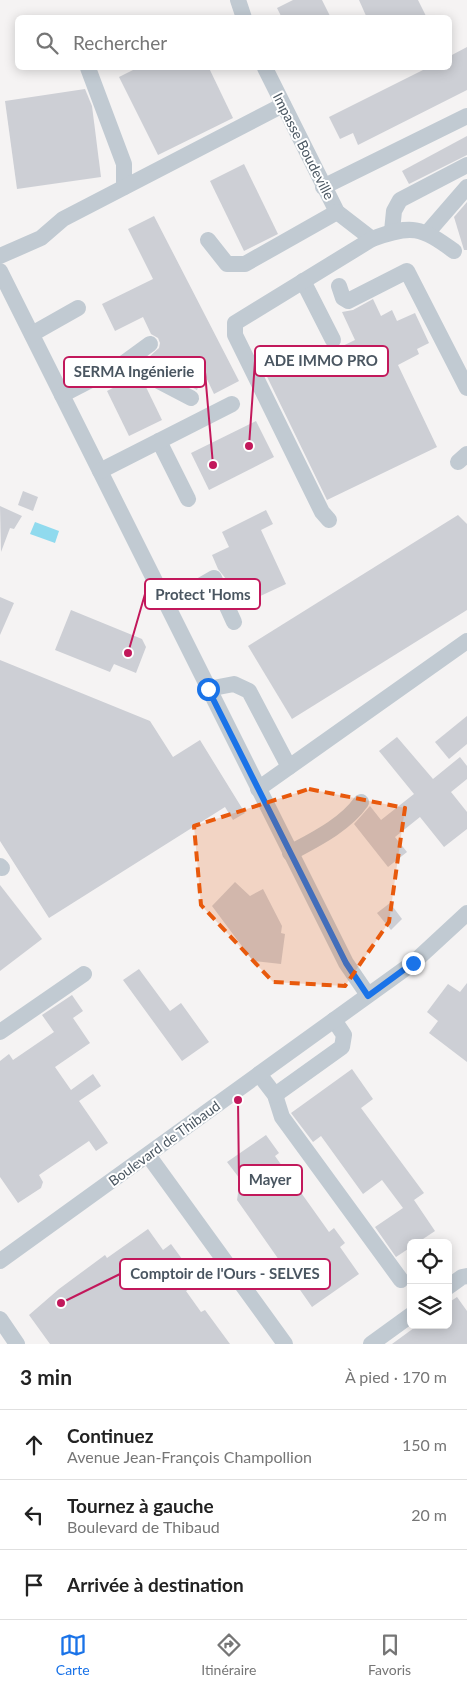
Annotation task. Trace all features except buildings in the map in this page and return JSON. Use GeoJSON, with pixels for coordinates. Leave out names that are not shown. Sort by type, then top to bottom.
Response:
{"type":"FeatureCollection","features":[{"type":"Feature","properties":{"kind":"street"},"geometry":{"type":"LineString","coordinates":[[238,0],[243,15]]}},
{"type":"Feature","properties":{"kind":"street"},"geometry":{"type":"LineString","coordinates":[[89,70],[124,164],[124,187]]}},
{"type":"Feature","properties":{"kind":"street","name":"Impasse Boudeville"},"geometry":{"type":"LineString","coordinates":[[266,70],[323,187],[338,212],[372,239]]}},
{"type":"Feature","properties":{"kind":"street"},"geometry":{"type":"LineString","coordinates":[[0,256],[41,238],[63,219],[283,105]]}},
{"type":"Feature","properties":{"kind":"street"},"geometry":{"type":"LineString","coordinates":[[323,187],[467,116]]}},
{"type":"Feature","properties":{"kind":"street"},"geometry":{"type":"LineString","coordinates":[[392,231],[394,211],[400,200],[467,165]]}},
{"type":"Feature","properties":{"kind":"street"},"geometry":{"type":"LineString","coordinates":[[428,232],[467,187]]}},
{"type":"Feature","properties":{"kind":"street"},"geometry":{"type":"LineString","coordinates":[[208,240],[227,264],[245,264],[338,212]]}},
{"type":"Feature","properties":{"kind":"street"},"geometry":{"type":"LineString","coordinates":[[329,520],[322,512],[235,335],[235,323],[372,239],[392,231],[415,230],[428,232],[454,251]]}},
{"type":"Feature","properties":{"kind":"street"},"geometry":{"type":"LineString","coordinates":[[0,271],[4,288],[32,334],[290,853],[346,963],[368,996]]}},
{"type":"Feature","properties":{"kind":"street"},"geometry":{"type":"LineString","coordinates":[[339,286],[343,298],[348,300],[407,271],[467,388]]}},
{"type":"Feature","properties":{"kind":"street"},"geometry":{"type":"LineString","coordinates":[[303,280],[334,340]]}},
{"type":"Feature","properties":{"kind":"street"},"geometry":{"type":"LineString","coordinates":[[32,334],[78,308]]}},
{"type":"Feature","properties":{"kind":"street"},"geometry":{"type":"LineString","coordinates":[[62,395],[124,363],[150,344]]}},
{"type":"Feature","properties":{"kind":"street"},"geometry":{"type":"LineString","coordinates":[[124,363],[191,398]]}},
{"type":"Feature","properties":{"kind":"street"},"geometry":{"type":"LineString","coordinates":[[100,471],[232,404]]}},
{"type":"Feature","properties":{"kind":"street"},"geometry":{"type":"LineString","coordinates":[[159,441],[188,499]]}},
{"type":"Feature","properties":{"kind":"street"},"geometry":{"type":"LineString","coordinates":[[167,605],[214,578],[234,622]]}},
{"type":"Feature","properties":{"kind":"street"},"geometry":{"type":"LineString","coordinates":[[258,789],[467,641]]}},
{"type":"Feature","properties":{"kind":"street"},"geometry":{"type":"LineString","coordinates":[[208,689],[234,684],[249,691],[289,766]]}},
{"type":"Feature","properties":{"kind":"street"},"geometry":{"type":"LineString","coordinates":[[290,853],[328,830],[357,809],[361,802]]}},
{"type":"Feature","properties":{"kind":"street","name":"Boulevard de Thibaud"},"geometry":{"type":"LineString","coordinates":[[0,1261],[368,996],[425,953],[467,913]]}},
{"type":"Feature","properties":{"kind":"street"},"geometry":{"type":"LineString","coordinates":[[0,1032],[84,974]]}},
{"type":"Feature","properties":{"kind":"street"},"geometry":{"type":"LineString","coordinates":[[275,1095],[342,1047],[344,1035],[334,1020]]}},
{"type":"Feature","properties":{"kind":"street"},"geometry":{"type":"LineString","coordinates":[[259,1074],[275,1095],[282,1117],[401,1280]]}},
{"type":"Feature","properties":{"kind":"street"},"geometry":{"type":"LineString","coordinates":[[148,1154],[285,1344]]}},
{"type":"Feature","properties":{"kind":"street"},"geometry":{"type":"LineString","coordinates":[[452,1284],[462,1277],[467,1276]]}},
{"type":"Feature","properties":{"kind":"street"},"geometry":{"type":"LineString","coordinates":[[371,1344],[407,1318]]}},
{"type":"Feature","properties":{"kind":"street"},"geometry":{"type":"LineString","coordinates":[[0,1319],[9,1339]]}},
{"type":"Feature","properties":{"kind":"highlighted area"},"geometry":{"type":"Polygon","coordinates":[[[309,789],[405,808],[389,922],[345,986],[273,982],[201,905],[194,826],[309,789]]]}},
{"type":"Feature","properties":{"kind":"water"},"geometry":{"type":"Polygon","coordinates":[[[35,522],[59,531],[55,543],[30,534],[35,522]]]}},
{"type":"Feature","properties":{"kind":"place","name":"ADE IMMO PRO"},"geometry":{"type":"Point","coordinates":[249,446]}},
{"type":"Feature","properties":{"kind":"place","name":"SERMA Ingénierie"},"geometry":{"type":"Point","coordinates":[213,465]}},
{"type":"Feature","properties":{"kind":"place","name":"Protect 'Homs"},"geometry":{"type":"Point","coordinates":[128,653]}},
{"type":"Feature","properties":{"kind":"place","name":"Mayer"},"geometry":{"type":"Point","coordinates":[238,1100]}},
{"type":"Feature","properties":{"kind":"place","name":"Comptoir de l'Ours - SELVES"},"geometry":{"type":"Point","coordinates":[61,1303]}},
{"type":"Feature","properties":{"kind":"route"},"geometry":{"type":"LineString","coordinates":[[208,689],[346,963],[368,996],[413,963]]}}]}
